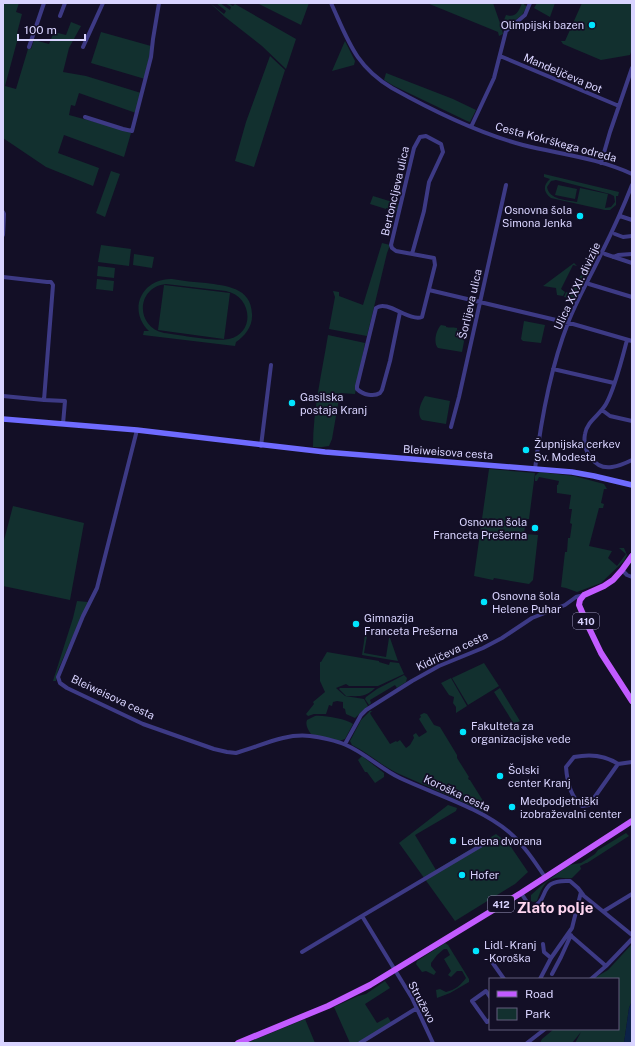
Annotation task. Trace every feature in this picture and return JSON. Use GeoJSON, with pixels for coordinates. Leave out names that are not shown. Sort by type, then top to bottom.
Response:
{"type":"FeatureCollection","features":[{"type":"Feature","properties":{"kind":"main road","name":"Bleiweisova cesta"},"geometry":{"type":"LineString","coordinates":[[3,418],[137,430],[261,446],[572,472],[632,485]]}},
{"type":"Feature","properties":{"kind":"main road","name":"Kidričeva cesta"},"geometry":{"type":"LineString","coordinates":[[584,595],[604,586],[622,570],[632,556]]}},
{"type":"Feature","properties":{"kind":"main road","name":"410"},"geometry":{"type":"LineString","coordinates":[[584,595],[579,605],[589,628],[601,653],[632,701]]}},
{"type":"Feature","properties":{"kind":"main road","name":"412"},"geometry":{"type":"LineString","coordinates":[[238,1043],[342,999],[394,970],[520,893],[632,821]]}},
{"type":"Feature","properties":{"kind":"street"},"geometry":{"type":"LineString","coordinates":[[29,47],[44,3]]}},
{"type":"Feature","properties":{"kind":"street"},"geometry":{"type":"LineString","coordinates":[[60,16],[65,3]]}},
{"type":"Feature","properties":{"kind":"street"},"geometry":{"type":"LineString","coordinates":[[83,47],[102,3]]}},
{"type":"Feature","properties":{"kind":"street"},"geometry":{"type":"LineString","coordinates":[[85,117],[132,131],[148,70],[159,3]]}},
{"type":"Feature","properties":{"kind":"street","name":"Cesta Kokrškega odreda"},"geometry":{"type":"LineString","coordinates":[[331,3],[360,62],[378,80],[403,94],[472,127],[496,136],[523,145],[601,163],[632,174]]}},
{"type":"Feature","properties":{"kind":"street"},"geometry":{"type":"LineString","coordinates":[[472,127],[494,78],[506,31],[525,15],[530,3]]}},
{"type":"Feature","properties":{"kind":"street","name":"Mandeljčeva pot"},"geometry":{"type":"LineString","coordinates":[[500,56],[619,106]]}},
{"type":"Feature","properties":{"kind":"street"},"geometry":{"type":"LineString","coordinates":[[601,163],[632,68]]}},
{"type":"Feature","properties":{"kind":"street","name":"Bertoncljeva ulica"},"geometry":{"type":"LineString","coordinates":[[400,312],[390,361],[382,390],[380,393],[375,395],[361,393],[357,389],[357,386],[374,310],[378,306],[382,305],[418,318],[422,317],[429,290],[435,265],[434,258],[412,254],[396,251],[391,245],[414,148],[420,137],[426,136],[441,144],[443,152],[429,182],[424,211],[412,254]]}},
{"type":"Feature","properties":{"kind":"street","name":"Šorlijeva ulica"},"geometry":{"type":"LineString","coordinates":[[451,427],[506,185]]}},
{"type":"Feature","properties":{"kind":"street","name":"Ulica XXXI. divizije"},"geometry":{"type":"LineString","coordinates":[[536,469],[540,435],[553,369],[568,323],[620,216],[632,185]]}},
{"type":"Feature","properties":{"kind":"street"},"geometry":{"type":"LineString","coordinates":[[3,212],[3,235]]}},
{"type":"Feature","properties":{"kind":"street"},"geometry":{"type":"LineString","coordinates":[[620,216],[632,220]]}},
{"type":"Feature","properties":{"kind":"street"},"geometry":{"type":"LineString","coordinates":[[615,234],[623,237],[632,236]]}},
{"type":"Feature","properties":{"kind":"street"},"geometry":{"type":"LineString","coordinates":[[605,254],[632,264]]}},
{"type":"Feature","properties":{"kind":"street"},"geometry":{"type":"LineString","coordinates":[[612,257],[632,254]]}},
{"type":"Feature","properties":{"kind":"street"},"geometry":{"type":"LineString","coordinates":[[3,277],[51,282],[53,285],[44,400]]}},
{"type":"Feature","properties":{"kind":"street"},"geometry":{"type":"LineString","coordinates":[[589,284],[632,297]]}},
{"type":"Feature","properties":{"kind":"street"},"geometry":{"type":"LineString","coordinates":[[429,290],[568,323],[630,340],[609,397],[602,410],[589,423],[584,440],[587,452],[599,465],[608,467],[625,464],[632,460]]}},
{"type":"Feature","properties":{"kind":"street"},"geometry":{"type":"LineString","coordinates":[[261,446],[271,365]]}},
{"type":"Feature","properties":{"kind":"street"},"geometry":{"type":"LineString","coordinates":[[553,369],[614,383]]}},
{"type":"Feature","properties":{"kind":"street"},"geometry":{"type":"LineString","coordinates":[[3,396],[65,401],[63,424]]}},
{"type":"Feature","properties":{"kind":"street"},"geometry":{"type":"LineString","coordinates":[[602,410],[610,416],[632,421]]}},
{"type":"Feature","properties":{"kind":"street","name":"Bleiweisova cesta"},"geometry":{"type":"LineString","coordinates":[[137,430],[97,588],[83,616],[62,666],[58,677],[60,683],[67,688],[142,724],[214,749],[227,752],[236,753],[268,742],[291,737],[310,736],[345,744]]}},
{"type":"Feature","properties":{"kind":"street"},"geometry":{"type":"LineString","coordinates":[[622,570],[627,575],[632,577]]}},
{"type":"Feature","properties":{"kind":"street","name":"Kidričeva cesta"},"geometry":{"type":"LineString","coordinates":[[345,744],[361,715],[366,710],[412,681],[439,666],[483,648],[502,638],[532,618],[565,605],[576,597],[584,595]]}},
{"type":"Feature","properties":{"kind":"street","name":"Koroška cesta"},"geometry":{"type":"LineString","coordinates":[[345,744],[399,777],[471,808],[500,825],[513,836],[545,877]]}},
{"type":"Feature","properties":{"kind":"street"},"geometry":{"type":"LineString","coordinates":[[618,764],[589,805],[582,806],[578,803],[573,796],[567,778],[566,767],[574,757],[590,756],[611,759],[618,764],[632,762]]}},
{"type":"Feature","properties":{"kind":"street"},"geometry":{"type":"LineString","coordinates":[[302,952],[487,842]]}},
{"type":"Feature","properties":{"kind":"street"},"geometry":{"type":"LineString","coordinates":[[520,893],[531,908],[540,903],[547,887],[553,882],[573,882],[584,896],[632,935]]}},
{"type":"Feature","properties":{"kind":"street"},"geometry":{"type":"LineString","coordinates":[[552,974],[561,957],[575,921],[581,892]]}},
{"type":"Feature","properties":{"kind":"street"},"geometry":{"type":"LineString","coordinates":[[604,912],[632,894]]}},
{"type":"Feature","properties":{"kind":"street","name":"Struževo"},"geometry":{"type":"LineString","coordinates":[[362,916],[417,1008],[433,1043]]}},
{"type":"Feature","properties":{"kind":"street"},"geometry":{"type":"LineString","coordinates":[[541,978],[551,958],[570,934]]}},
{"type":"Feature","properties":{"kind":"street"},"geometry":{"type":"LineString","coordinates":[[570,934],[606,966]]}},
{"type":"Feature","properties":{"kind":"street"},"geometry":{"type":"LineString","coordinates":[[592,978],[632,939]]}},
{"type":"Feature","properties":{"kind":"street"},"geometry":{"type":"LineString","coordinates":[[543,944],[544,952],[551,958]]}},
{"type":"Feature","properties":{"kind":"street"},"geometry":{"type":"LineString","coordinates":[[492,962],[503,978]]}},
{"type":"Feature","properties":{"kind":"street"},"geometry":{"type":"LineString","coordinates":[[489,996],[486,991],[472,1001],[487,1022],[489,1021]]}},
{"type":"Feature","properties":{"kind":"street"},"geometry":{"type":"LineString","coordinates":[[360,1043],[417,1008]]}},
{"type":"Feature","properties":{"kind":"street"},"geometry":{"type":"LineString","coordinates":[[527,1043],[543,1030]]}},
{"type":"Feature","properties":{"kind":"green space"},"geometry":{"type":"Polygon","coordinates":[[[4,3],[19,3],[16,12],[22,14],[17,33],[19,34],[5,86],[16,89],[28,49],[31,49],[34,40],[49,44],[54,32],[66,35],[71,22],[81,26],[69,48],[63,72],[86,76],[141,93],[136,113],[79,93],[75,106],[71,105],[69,115],[131,133],[124,157],[64,135],[58,153],[99,168],[93,186],[46,167],[3,138],[4,3]]]}},
{"type":"Feature","properties":{"kind":"green space"},"geometry":{"type":"Polygon","coordinates":[[[210,3],[224,14],[226,11],[216,3],[220,3],[230,10],[231,7],[225,3],[233,6],[235,4],[296,39],[286,69],[262,46],[225,17],[210,3]]]}},
{"type":"Feature","properties":{"kind":"green space"},"geometry":{"type":"Polygon","coordinates":[[[257,3],[309,3],[301,25],[257,3]]]}},
{"type":"Feature","properties":{"kind":"green space"},"geometry":{"type":"Polygon","coordinates":[[[427,3],[493,3],[503,34],[499,36],[498,32],[427,3]]]}},
{"type":"Feature","properties":{"kind":"green space"},"geometry":{"type":"Polygon","coordinates":[[[522,3],[525,3],[524,5],[527,6],[522,15],[506,27],[504,20],[506,15],[515,15],[522,3]]]}},
{"type":"Feature","properties":{"kind":"green space"},"geometry":{"type":"Polygon","coordinates":[[[537,3],[555,3],[550,17],[534,8],[537,3]]]}},
{"type":"Feature","properties":{"kind":"green space"},"geometry":{"type":"Polygon","coordinates":[[[582,3],[632,3],[632,49],[630,55],[601,60],[563,44],[561,41],[565,41],[582,3]]]}},
{"type":"Feature","properties":{"kind":"green space"},"geometry":{"type":"Polygon","coordinates":[[[101,32],[151,46],[145,79],[91,63],[101,32]]]}},
{"type":"Feature","properties":{"kind":"green space"},"geometry":{"type":"Polygon","coordinates":[[[345,41],[355,61],[354,65],[332,71],[345,41]]]}},
{"type":"Feature","properties":{"kind":"green space"},"geometry":{"type":"Polygon","coordinates":[[[270,56],[285,70],[254,167],[235,161],[246,122],[270,56]]]}},
{"type":"Feature","properties":{"kind":"green space"},"geometry":{"type":"Polygon","coordinates":[[[386,73],[453,99],[476,110],[470,122],[467,121],[394,86],[384,80],[386,73]]]}},
{"type":"Feature","properties":{"kind":"green space"},"geometry":{"type":"Polygon","coordinates":[[[111,171],[120,174],[105,217],[96,213],[111,171]]]}},
{"type":"Feature","properties":{"kind":"green space"},"geometry":{"type":"Polygon","coordinates":[[[544,174],[619,192],[618,196],[616,196],[616,205],[610,210],[605,210],[551,198],[545,191],[545,186],[550,179],[544,177],[544,174]],[[556,180],[551,181],[547,187],[551,195],[559,199],[577,202],[580,188],[608,194],[605,208],[611,207],[615,202],[614,196],[610,194],[556,180]]]}},
{"type":"Feature","properties":{"kind":"green space"},"geometry":{"type":"Polygon","coordinates":[[[558,185],[577,189],[575,199],[555,195],[558,185]]]}},
{"type":"Feature","properties":{"kind":"green space"},"geometry":{"type":"Polygon","coordinates":[[[373,196],[399,204],[398,211],[370,204],[373,196]]]}},
{"type":"Feature","properties":{"kind":"green space"},"geometry":{"type":"Polygon","coordinates":[[[382,243],[390,245],[367,336],[329,329],[335,297],[333,291],[339,292],[339,296],[363,305],[382,243]]]}},
{"type":"Feature","properties":{"kind":"green space"},"geometry":{"type":"Polygon","coordinates":[[[101,245],[131,249],[129,266],[98,262],[101,245]]]}},
{"type":"Feature","properties":{"kind":"green space"},"geometry":{"type":"Polygon","coordinates":[[[134,254],[154,257],[152,268],[133,265],[134,254]]]}},
{"type":"Feature","properties":{"kind":"green space"},"geometry":{"type":"Polygon","coordinates":[[[574,263],[577,266],[573,265],[561,289],[565,292],[563,296],[557,295],[556,288],[543,286],[574,263]]]}},
{"type":"Feature","properties":{"kind":"green space"},"geometry":{"type":"Polygon","coordinates":[[[98,266],[115,268],[114,278],[97,276],[98,266]]]}},
{"type":"Feature","properties":{"kind":"green space"},"geometry":{"type":"Polygon","coordinates":[[[581,266],[588,267],[590,269],[578,284],[574,301],[569,300],[569,298],[564,297],[566,292],[571,294],[584,269],[581,266]]]}},
{"type":"Feature","properties":{"kind":"green space"},"geometry":{"type":"Polygon","coordinates":[[[97,279],[114,281],[113,291],[96,289],[97,279]]]}},
{"type":"Feature","properties":{"kind":"green space"},"geometry":{"type":"Polygon","coordinates":[[[172,279],[221,285],[242,293],[251,305],[252,318],[250,327],[236,342],[235,346],[143,335],[144,331],[149,331],[142,323],[139,314],[141,297],[146,289],[161,280],[172,279]],[[166,284],[156,287],[149,292],[145,299],[143,307],[144,316],[148,323],[155,329],[164,333],[207,339],[229,339],[238,335],[244,330],[247,322],[247,315],[241,300],[235,294],[226,291],[166,284]]]}},
{"type":"Feature","properties":{"kind":"green space"},"geometry":{"type":"Polygon","coordinates":[[[164,285],[230,293],[224,339],[158,330],[164,285]]]}},
{"type":"Feature","properties":{"kind":"green space"},"geometry":{"type":"Polygon","coordinates":[[[524,321],[545,325],[541,343],[523,341],[521,339],[524,321]]]}},
{"type":"Feature","properties":{"kind":"green space"},"geometry":{"type":"Polygon","coordinates":[[[441,325],[466,331],[462,352],[438,348],[436,346],[436,336],[441,325]]]}},
{"type":"Feature","properties":{"kind":"green space"},"geometry":{"type":"Polygon","coordinates":[[[328,335],[365,343],[355,394],[340,393],[332,439],[329,446],[313,447],[316,405],[328,335]]]}},
{"type":"Feature","properties":{"kind":"green space"},"geometry":{"type":"Polygon","coordinates":[[[425,396],[450,401],[446,424],[422,420],[419,415],[419,411],[425,396]]]}},
{"type":"Feature","properties":{"kind":"green space"},"geometry":{"type":"Polygon","coordinates":[[[489,469],[535,473],[529,519],[526,519],[524,534],[538,535],[533,580],[529,584],[494,578],[493,580],[474,576],[489,469]]]}},
{"type":"Feature","properties":{"kind":"green space"},"geometry":{"type":"Polygon","coordinates":[[[539,472],[574,476],[604,484],[607,489],[604,489],[601,503],[604,504],[603,508],[599,508],[589,546],[612,551],[608,558],[617,566],[626,554],[619,548],[624,548],[627,555],[624,561],[601,583],[577,592],[561,587],[565,552],[567,552],[568,538],[570,538],[572,524],[570,523],[572,509],[569,509],[571,495],[557,493],[557,485],[559,481],[539,477],[537,481],[535,481],[535,476],[539,472]]]}},
{"type":"Feature","properties":{"kind":"green space"},"geometry":{"type":"Polygon","coordinates":[[[13,506],[84,523],[70,600],[3,586],[3,544],[13,506]]]}},
{"type":"Feature","properties":{"kind":"green space"},"geometry":{"type":"Polygon","coordinates":[[[77,601],[88,602],[58,670],[56,681],[53,681],[73,618],[77,601]]]}},
{"type":"Feature","properties":{"kind":"green space"},"geometry":{"type":"Polygon","coordinates":[[[365,635],[367,636],[364,653],[386,657],[390,638],[398,661],[362,655],[365,635]]]}},
{"type":"Feature","properties":{"kind":"green space"},"geometry":{"type":"Polygon","coordinates":[[[327,652],[379,661],[389,665],[390,662],[399,663],[404,674],[378,686],[349,686],[346,684],[336,688],[345,696],[364,699],[368,706],[355,718],[346,714],[345,709],[343,708],[343,702],[337,701],[333,702],[332,706],[329,705],[326,714],[314,714],[308,716],[306,714],[314,704],[313,702],[325,692],[320,681],[320,662],[327,652]]]}},
{"type":"Feature","properties":{"kind":"green space"},"geometry":{"type":"Polygon","coordinates":[[[484,663],[499,686],[468,705],[452,678],[484,663]]]}},
{"type":"Feature","properties":{"kind":"green space"},"geometry":{"type":"Polygon","coordinates":[[[404,675],[407,678],[406,682],[397,688],[395,685],[370,700],[371,703],[369,705],[365,699],[366,697],[377,689],[404,675]]]}},
{"type":"Feature","properties":{"kind":"green space"},"geometry":{"type":"Polygon","coordinates":[[[451,678],[467,706],[456,713],[456,707],[453,703],[454,697],[449,695],[441,683],[451,678]]]}},
{"type":"Feature","properties":{"kind":"green space"},"geometry":{"type":"Polygon","coordinates":[[[375,688],[365,695],[346,696],[339,689],[375,688]]]}},
{"type":"Feature","properties":{"kind":"green space"},"geometry":{"type":"Polygon","coordinates":[[[500,688],[520,721],[514,724],[494,692],[500,688]]]}},
{"type":"Feature","properties":{"kind":"green space"},"geometry":{"type":"Polygon","coordinates":[[[370,711],[372,711],[370,713],[371,715],[390,744],[400,740],[406,748],[410,745],[414,738],[413,735],[416,733],[419,737],[427,732],[419,719],[421,717],[420,715],[424,713],[427,714],[434,725],[440,727],[457,755],[457,758],[469,777],[469,780],[485,804],[483,812],[397,773],[352,745],[350,741],[361,720],[370,711]]]}},
{"type":"Feature","properties":{"kind":"green space"},"geometry":{"type":"Polygon","coordinates":[[[315,716],[345,720],[353,724],[345,739],[339,741],[311,734],[306,722],[315,716]]]}},
{"type":"Feature","properties":{"kind":"green space"},"geometry":{"type":"Polygon","coordinates":[[[362,756],[384,773],[384,777],[375,783],[367,772],[365,772],[358,760],[362,756]]]}},
{"type":"Feature","properties":{"kind":"green space"},"geometry":{"type":"Polygon","coordinates":[[[448,805],[457,808],[456,811],[415,835],[436,870],[496,834],[509,844],[528,872],[515,884],[455,921],[399,843],[448,805]]]}},
{"type":"Feature","properties":{"kind":"green space"},"geometry":{"type":"Polygon","coordinates":[[[626,833],[629,836],[580,866],[581,869],[572,878],[555,878],[548,881],[543,887],[537,901],[531,901],[531,895],[542,885],[569,865],[581,863],[595,854],[598,850],[626,833]]]}},
{"type":"Feature","properties":{"kind":"green space"},"geometry":{"type":"Polygon","coordinates":[[[445,943],[448,945],[469,979],[469,982],[450,993],[437,998],[436,990],[440,989],[446,992],[455,989],[466,978],[462,971],[457,971],[451,977],[448,975],[451,971],[444,959],[450,955],[447,949],[444,949],[437,955],[431,963],[431,966],[436,972],[434,975],[426,971],[422,972],[416,964],[417,961],[445,943]]]}},
{"type":"Feature","properties":{"kind":"green space"},"geometry":{"type":"Polygon","coordinates":[[[632,944],[632,1001],[629,1008],[624,1043],[575,1043],[581,1032],[572,1043],[540,1043],[542,1039],[553,1030],[619,1030],[619,978],[595,978],[608,970],[632,944]]]}},
{"type":"Feature","properties":{"kind":"green space"},"geometry":{"type":"Polygon","coordinates":[[[385,981],[390,988],[365,1004],[377,1023],[388,1017],[391,1022],[358,1043],[350,1043],[334,1007],[366,994],[385,981]]]}},
{"type":"Feature","properties":{"kind":"green space"},"geometry":{"type":"Polygon","coordinates":[[[305,1019],[315,1043],[247,1043],[305,1019]]]}},
{"type":"Feature","properties":{"kind":"water"},"geometry":{"type":"Polygon","coordinates":[[[632,1001],[632,1043],[624,1043],[629,1008],[632,1001]]]}},
{"type":"Feature","properties":{"kind":"place","name":"Olimpijski bazen"},"geometry":{"type":"Point","coordinates":[592,25]}},
{"type":"Feature","properties":{"kind":"place","name":"Osnovna šola Simona Jenka"},"geometry":{"type":"Point","coordinates":[580,216]}},
{"type":"Feature","properties":{"kind":"place","name":"Gasilska postaja Kranj"},"geometry":{"type":"Point","coordinates":[292,403]}},
{"type":"Feature","properties":{"kind":"place","name":"Župnijska cerkev Sv. Modesta"},"geometry":{"type":"Point","coordinates":[526,450]}},
{"type":"Feature","properties":{"kind":"place","name":"Osnovna šola Franceta Prešerna"},"geometry":{"type":"Point","coordinates":[535,528]}},
{"type":"Feature","properties":{"kind":"place","name":"Osnovna šola Helene Puhar"},"geometry":{"type":"Point","coordinates":[484,602]}},
{"type":"Feature","properties":{"kind":"place","name":"Gimnazija Franceta Prešerna"},"geometry":{"type":"Point","coordinates":[356,624]}},
{"type":"Feature","properties":{"kind":"place","name":"Fakulteta za organizacijske vede"},"geometry":{"type":"Point","coordinates":[463,732]}},
{"type":"Feature","properties":{"kind":"place","name":"Šolski center Kranj"},"geometry":{"type":"Point","coordinates":[500,776]}},
{"type":"Feature","properties":{"kind":"place","name":"Medpodjetniški izobraževalni center"},"geometry":{"type":"Point","coordinates":[512,807]}},
{"type":"Feature","properties":{"kind":"place","name":"Ledena dvorana"},"geometry":{"type":"Point","coordinates":[453,841]}},
{"type":"Feature","properties":{"kind":"place","name":"Hofer"},"geometry":{"type":"Point","coordinates":[462,875]}},
{"type":"Feature","properties":{"kind":"place","name":"Lidl - Kranj - Koroška"},"geometry":{"type":"Point","coordinates":[476,951]}},
{"type":"Feature","properties":{"kind":"district","name":"Zlato polje"},"geometry":{"type":"Point","coordinates":[555,908]}}]}
